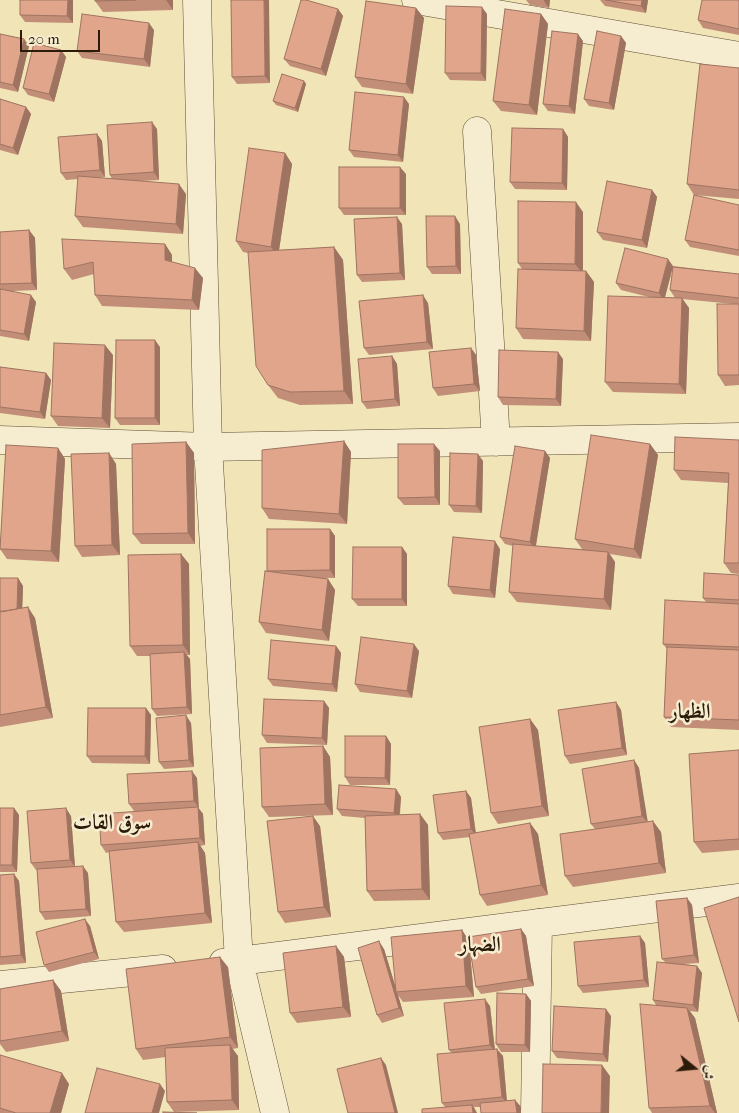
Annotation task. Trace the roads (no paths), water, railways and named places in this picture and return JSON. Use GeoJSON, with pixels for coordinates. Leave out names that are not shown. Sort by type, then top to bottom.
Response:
{"type":"FeatureCollection","features":[{"type":"Feature","properties":{"kind":"street"},"geometry":{"type":"LineString","coordinates":[[197,0],[208,447],[239,961],[275,1113]]}},
{"type":"Feature","properties":{"kind":"street"},"geometry":{"type":"LineString","coordinates":[[416,0],[739,56]]}},
{"type":"Feature","properties":{"kind":"street"},"geometry":{"type":"LineString","coordinates":[[477,131],[496,442]]}},
{"type":"Feature","properties":{"kind":"street"},"geometry":{"type":"LineString","coordinates":[[0,440],[208,447],[739,437]]}},
{"type":"Feature","properties":{"kind":"street"},"geometry":{"type":"LineString","coordinates":[[0,985],[239,961],[739,898]]}},
{"type":"Feature","properties":{"kind":"street"},"geometry":{"type":"LineString","coordinates":[[535,1113],[538,923]]}},
{"type":"Feature","properties":{"kind":"district","name":"الظهار"},"geometry":{"type":"Point","coordinates":[690,713]}},
{"type":"Feature","properties":{"kind":"district","name":"سوق القات"},"geometry":{"type":"Point","coordinates":[112,824]}},
{"type":"Feature","properties":{"kind":"district","name":"الضهار"},"geometry":{"type":"Point","coordinates":[480,946]}}]}
